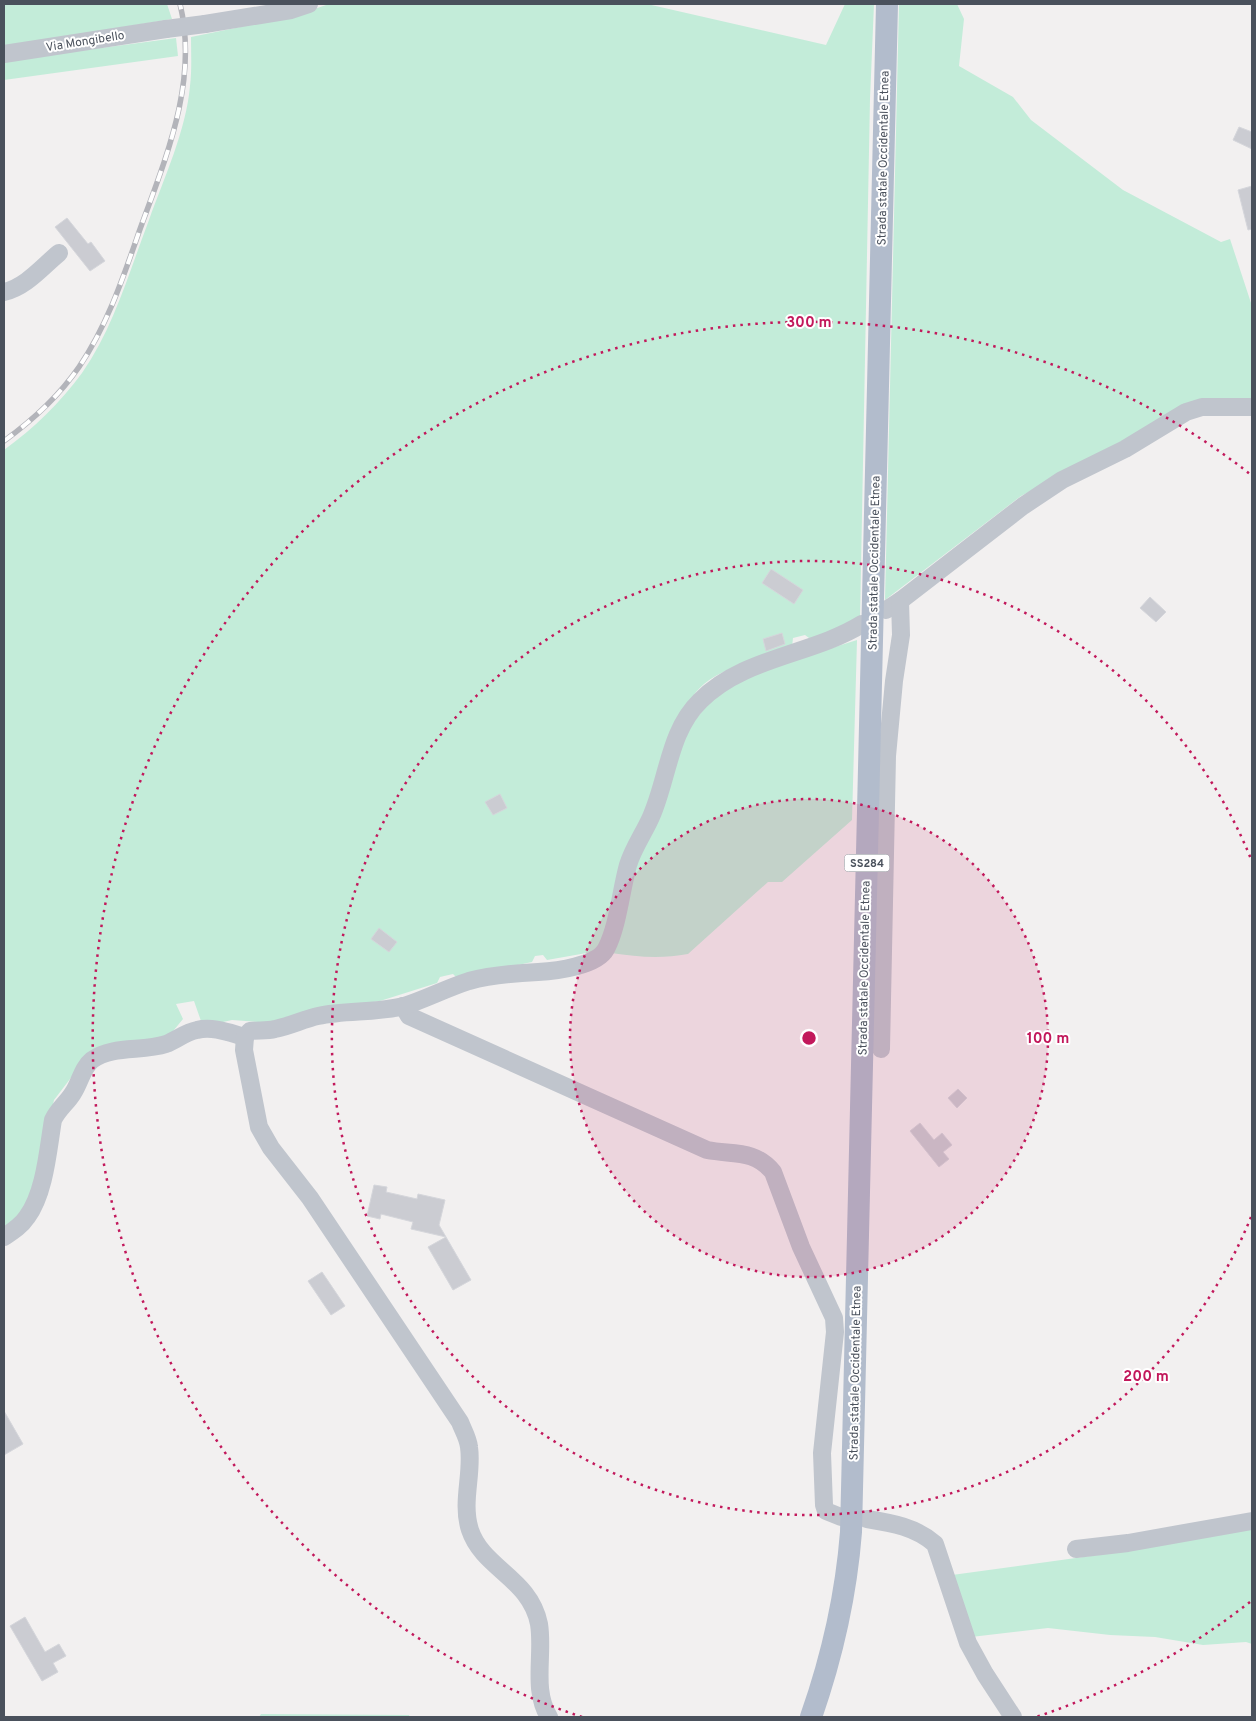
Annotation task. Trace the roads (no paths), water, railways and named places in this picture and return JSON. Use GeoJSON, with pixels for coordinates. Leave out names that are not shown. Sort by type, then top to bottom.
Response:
{"type":"FeatureCollection","features":[{"type":"Feature","properties":{"kind":"main road","name":"Strada statale Occidentale Etnea"},"geometry":{"type":"LineString","coordinates":[[811,1717],[831,1657],[839,1621],[848,1564],[850,1532],[887,4]]}},
{"type":"Feature","properties":{"kind":"street","name":"Via Mongibello"},"geometry":{"type":"LineString","coordinates":[[4,54],[291,10],[309,4]]}},
{"type":"Feature","properties":{"kind":"street"},"geometry":{"type":"LineString","coordinates":[[4,292],[15,290],[59,253]]}},
{"type":"Feature","properties":{"kind":"street"},"geometry":{"type":"LineString","coordinates":[[881,1048],[887,756],[894,681],[901,635],[893,606],[1023,506],[1062,480],[1125,449],[1186,412],[1202,407],[1252,407]]}},
{"type":"Feature","properties":{"kind":"street"},"geometry":{"type":"LineString","coordinates":[[549,1717],[543,1706],[540,1694],[539,1623],[533,1606],[522,1589],[484,1554],[470,1530],[467,1505],[469,1446],[466,1435],[460,1422],[401,1333],[310,1198],[271,1148],[259,1127],[244,1050],[246,1037],[250,1031],[274,1029],[319,1016],[403,1006],[471,981],[516,974],[555,971],[583,964],[597,958],[606,950],[628,864],[634,848],[651,817],[676,739],[686,719],[699,701],[737,674],[845,634],[862,624]]}},
{"type":"Feature","properties":{"kind":"street"},"geometry":{"type":"LineString","coordinates":[[403,1006],[409,1016],[707,1150],[747,1154],[765,1163],[772,1172],[801,1246],[834,1318],[835,1332],[822,1453],[824,1505],[826,1511],[841,1517]]}},
{"type":"Feature","properties":{"kind":"street"},"geometry":{"type":"LineString","coordinates":[[4,1237],[18,1227],[28,1216],[41,1186],[56,1112],[70,1098],[90,1061],[112,1052],[164,1045],[197,1030],[215,1030],[246,1037]]}},
{"type":"Feature","properties":{"kind":"street"},"geometry":{"type":"LineString","coordinates":[[867,1519],[910,1528],[925,1535],[935,1544],[968,1643],[985,1674],[1013,1717]]}},
{"type":"Feature","properties":{"kind":"street"},"geometry":{"type":"LineString","coordinates":[[1076,1549],[1128,1544],[1252,1521]]}},
{"type":"Feature","properties":{"kind":"railway"},"geometry":{"type":"LineString","coordinates":[[4,441],[45,407],[71,378],[98,335],[114,301],[159,177],[176,120],[185,62],[185,33],[180,4]]}}]}
